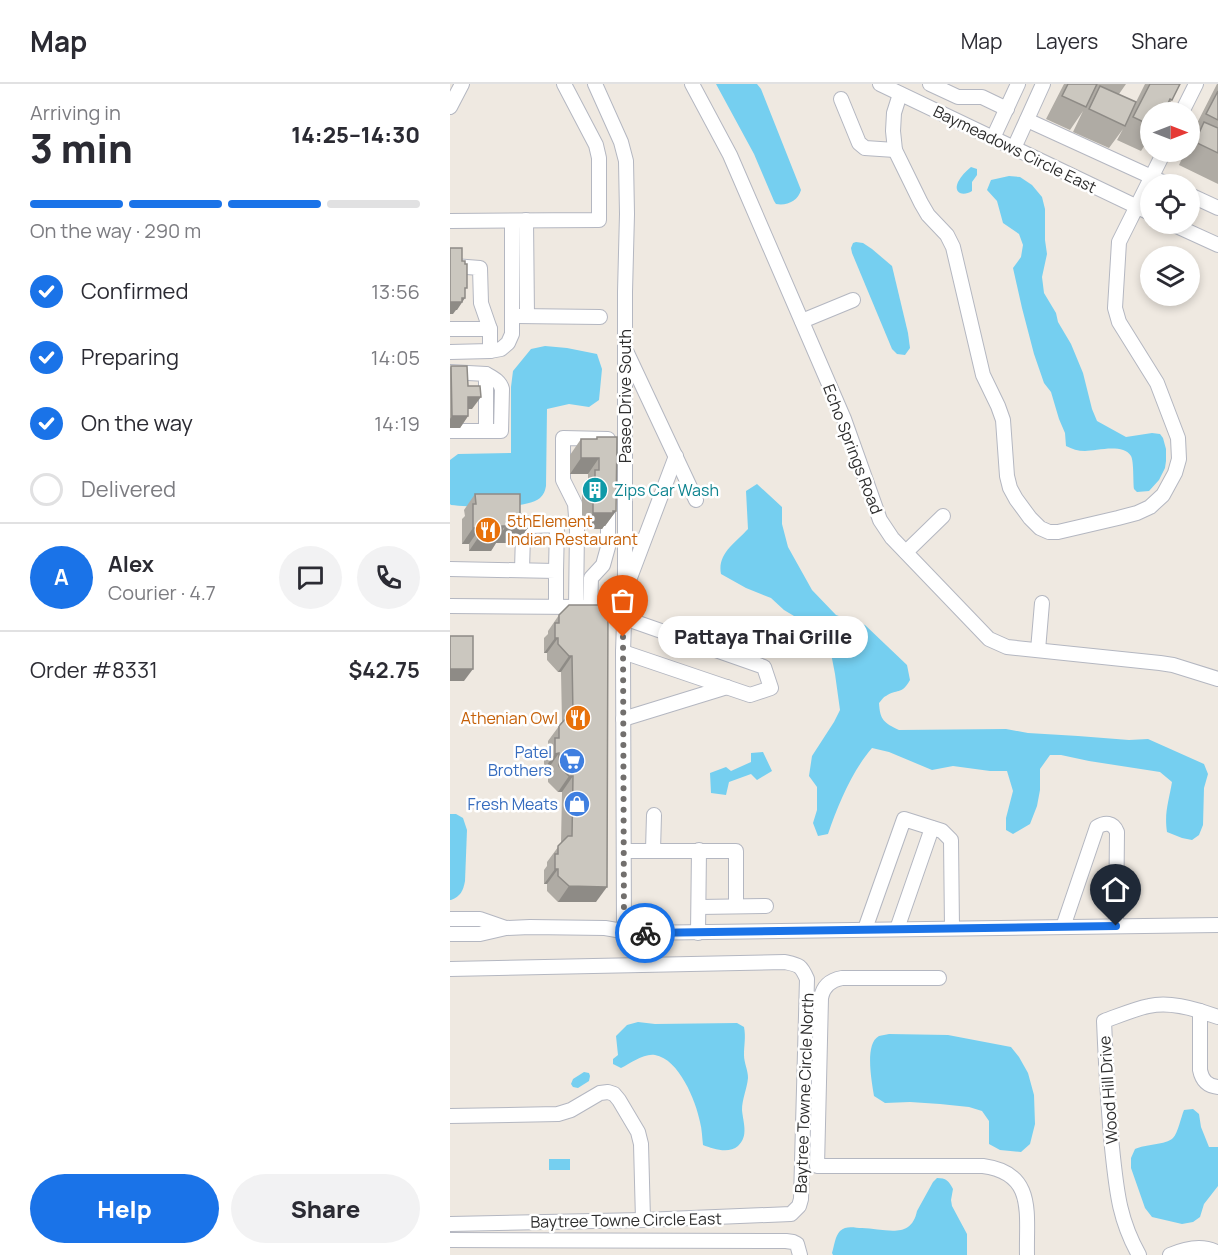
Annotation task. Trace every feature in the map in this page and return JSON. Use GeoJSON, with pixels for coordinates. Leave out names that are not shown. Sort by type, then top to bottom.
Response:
{"type":"FeatureCollection","features":[{"type":"Feature","properties":{"kind":"street"},"geometry":{"type":"LineString","coordinates":[[450,107],[462,84]]}},
{"type":"Feature","properties":{"kind":"street"},"geometry":{"type":"LineString","coordinates":[[450,220],[599,220],[599,158],[596,145],[564,84]]}},
{"type":"Feature","properties":{"kind":"street","name":"Paseo Drive South"},"geometry":{"type":"LineString","coordinates":[[595,84],[621,142],[626,161],[624,931]]}},
{"type":"Feature","properties":{"kind":"street","name":"Echo Springs Road"},"geometry":{"type":"LineString","coordinates":[[692,84],[730,155],[844,419],[880,520],[891,538],[989,639],[1007,647],[1167,664],[1218,679]]}},
{"type":"Feature","properties":{"kind":"street","name":"Baymeadows Circle East"},"geometry":{"type":"LineString","coordinates":[[880,84],[1140,208]]}},
{"type":"Feature","properties":{"kind":"street"},"geometry":{"type":"LineString","coordinates":[[930,84],[958,97],[982,97],[1007,109]]}},
{"type":"Feature","properties":{"kind":"street"},"geometry":{"type":"LineString","coordinates":[[993,138],[1018,84]]}},
{"type":"Feature","properties":{"kind":"street"},"geometry":{"type":"LineString","coordinates":[[1014,148],[1043,84]]}},
{"type":"Feature","properties":{"kind":"street"},"geometry":{"type":"LineString","coordinates":[[1187,102],[1196,84]]}},
{"type":"Feature","properties":{"kind":"street"},"geometry":{"type":"LineString","coordinates":[[900,94],[894,114],[895,150],[928,215],[947,235],[953,247],[982,375],[1003,420],[1010,488],[1030,518],[1040,528],[1049,532],[1069,531],[1137,513],[1150,507],[1163,495],[1178,464],[1178,438],[1167,407],[1157,383],[1116,315],[1119,242],[1140,201]]}},
{"type":"Feature","properties":{"kind":"street"},"geometry":{"type":"LineString","coordinates":[[841,99],[859,143],[865,148],[895,150]]}},
{"type":"Feature","properties":{"kind":"street"},"geometry":{"type":"LineString","coordinates":[[1027,120],[1144,174]]}},
{"type":"Feature","properties":{"kind":"street"},"geometry":{"type":"LineString","coordinates":[[1200,200],[1218,208]]}},
{"type":"Feature","properties":{"kind":"street"},"geometry":{"type":"LineString","coordinates":[[519,220],[527,316]]}},
{"type":"Feature","properties":{"kind":"street"},"geometry":{"type":"LineString","coordinates":[[450,352],[490,351],[501,349],[508,343],[512,334],[519,220]]}},
{"type":"Feature","properties":{"kind":"street"},"geometry":{"type":"LineString","coordinates":[[1194,234],[1218,245]]}},
{"type":"Feature","properties":{"kind":"street"},"geometry":{"type":"LineString","coordinates":[[454,266],[480,268],[481,303],[490,329],[490,351]]}},
{"type":"Feature","properties":{"kind":"street"},"geometry":{"type":"LineString","coordinates":[[802,321],[853,300]]}},
{"type":"Feature","properties":{"kind":"street"},"geometry":{"type":"LineString","coordinates":[[512,316],[600,317]]}},
{"type":"Feature","properties":{"kind":"street"},"geometry":{"type":"LineString","coordinates":[[450,329],[490,329]]}},
{"type":"Feature","properties":{"kind":"street"},"geometry":{"type":"LineString","coordinates":[[625,348],[696,500]]}},
{"type":"Feature","properties":{"kind":"street"},"geometry":{"type":"LineString","coordinates":[[450,372],[486,374],[486,431],[450,431]]}},
{"type":"Feature","properties":{"kind":"street"},"geometry":{"type":"LineString","coordinates":[[587,607],[575,504],[563,480],[563,438],[608,439],[608,463]]}},
{"type":"Feature","properties":{"kind":"street"},"geometry":{"type":"LineString","coordinates":[[625,592],[676,456]]}},
{"type":"Feature","properties":{"kind":"street"},"geometry":{"type":"LineString","coordinates":[[587,607],[591,578],[603,565],[608,547],[608,499]]}},
{"type":"Feature","properties":{"kind":"street"},"geometry":{"type":"LineString","coordinates":[[906,552],[944,516]]}},
{"type":"Feature","properties":{"kind":"street"},"geometry":{"type":"LineString","coordinates":[[522,570],[525,529],[532,526],[557,525],[556,606]]}},
{"type":"Feature","properties":{"kind":"street"},"geometry":{"type":"LineString","coordinates":[[450,569],[556,571]]}},
{"type":"Feature","properties":{"kind":"street"},"geometry":{"type":"LineString","coordinates":[[1038,650],[1042,603]]}},
{"type":"Feature","properties":{"kind":"street"},"geometry":{"type":"LineString","coordinates":[[450,606],[587,607]]}},
{"type":"Feature","properties":{"kind":"street"},"geometry":{"type":"LineString","coordinates":[[623,652],[750,695],[771,688],[764,668],[624,618]]}},
{"type":"Feature","properties":{"kind":"street"},"geometry":{"type":"LineString","coordinates":[[623,719],[727,687]]}},
{"type":"Feature","properties":{"kind":"street"},"geometry":{"type":"LineString","coordinates":[[653,850],[654,815]]}},
{"type":"Feature","properties":{"kind":"street"},"geometry":{"type":"LineString","coordinates":[[866,929],[904,819],[942,831],[951,840],[951,928]]}},
{"type":"Feature","properties":{"kind":"street"},"geometry":{"type":"LineString","coordinates":[[1063,927],[1097,827],[1103,823],[1115,827],[1117,832],[1116,926]]}},
{"type":"Feature","properties":{"kind":"street"},"geometry":{"type":"LineString","coordinates":[[897,929],[932,828]]}},
{"type":"Feature","properties":{"kind":"street"},"geometry":{"type":"LineString","coordinates":[[698,933],[699,850]]}},
{"type":"Feature","properties":{"kind":"street"},"geometry":{"type":"LineString","coordinates":[[624,851],[736,851],[736,906]]}},
{"type":"Feature","properties":{"kind":"street"},"geometry":{"type":"LineString","coordinates":[[699,907],[766,906]]}},
{"type":"Feature","properties":{"kind":"street"},"geometry":{"type":"LineString","coordinates":[[450,919],[480,919],[506,928]]}},
{"type":"Feature","properties":{"kind":"street"},"geometry":{"type":"LineString","coordinates":[[450,934],[480,934],[506,928],[605,928],[634,933],[698,933],[1218,924]]}},
{"type":"Feature","properties":{"kind":"street","name":"Baytree Towne Circle North"},"geometry":{"type":"LineString","coordinates":[[450,969],[785,962],[798,965],[803,969],[807,979],[799,1206]]}},
{"type":"Feature","properties":{"kind":"street"},"geometry":{"type":"LineString","coordinates":[[939,978],[842,978],[828,984],[822,991],[817,1166],[983,1166],[997,1168],[1016,1180],[1025,1196],[1027,1255]]}},
{"type":"Feature","properties":{"kind":"street","name":"Wood Hill Drive"},"geometry":{"type":"LineString","coordinates":[[1139,1255],[1124,1226],[1116,1190],[1108,1117],[1104,1021],[1149,1006],[1175,1005],[1200,1011]]}},
{"type":"Feature","properties":{"kind":"street"},"geometry":{"type":"LineString","coordinates":[[1218,1017],[1200,1011],[1200,1070],[1205,1082],[1218,1087]]}},
{"type":"Feature","properties":{"kind":"street"},"geometry":{"type":"LineString","coordinates":[[450,1116],[558,1114],[571,1110],[600,1093],[614,1094],[636,1128],[641,1144],[643,1220]]}},
{"type":"Feature","properties":{"kind":"street","name":"Baytree Towne Circle East"},"geometry":{"type":"LineString","coordinates":[[450,1224],[785,1215],[791,1214],[799,1206]]}},
{"type":"Feature","properties":{"kind":"street"},"geometry":{"type":"LineString","coordinates":[[450,1240],[786,1241],[797,1244],[800,1255]]}},
{"type":"Feature","properties":{"kind":"street"},"geometry":{"type":"LineString","coordinates":[[1170,1255],[1195,1247],[1218,1252]]}},
{"type":"Feature","properties":{"kind":"water"},"geometry":{"type":"Polygon","coordinates":[[[716,84],[757,84],[761,89],[801,190],[795,200],[776,204],[754,154],[716,84]]]}},
{"type":"Feature","properties":{"kind":"water"},"geometry":{"type":"Polygon","coordinates":[[[971,167],[977,169],[977,175],[972,182],[972,191],[965,194],[960,193],[957,189],[958,182],[971,167]]]}},
{"type":"Feature","properties":{"kind":"water"},"geometry":{"type":"Polygon","coordinates":[[[1009,176],[1020,177],[1032,185],[1042,197],[1045,209],[1047,254],[1042,277],[1044,293],[1071,344],[1083,373],[1097,421],[1126,437],[1152,433],[1160,434],[1163,438],[1166,449],[1165,468],[1159,480],[1149,491],[1137,492],[1134,489],[1132,459],[1127,452],[1116,449],[1082,451],[1066,446],[1065,433],[1051,392],[1044,383],[1034,354],[1013,268],[1021,257],[1023,245],[1019,234],[1003,223],[997,201],[987,190],[991,180],[1009,176]]]}},
{"type":"Feature","properties":{"kind":"water"},"geometry":{"type":"Polygon","coordinates":[[[856,242],[863,243],[872,249],[892,266],[908,333],[910,348],[905,355],[897,354],[892,349],[852,253],[851,248],[856,242]]]}},
{"type":"Feature","properties":{"kind":"water"},"geometry":{"type":"Polygon","coordinates":[[[545,346],[597,354],[602,369],[599,400],[589,407],[569,404],[547,409],[546,486],[540,498],[533,502],[511,506],[451,505],[450,460],[458,454],[511,453],[513,371],[531,349],[545,346]]]}},
{"type":"Feature","properties":{"kind":"water"},"geometry":{"type":"Polygon","coordinates":[[[757,484],[782,507],[782,524],[788,547],[812,590],[836,615],[865,625],[907,665],[910,680],[907,685],[885,697],[879,703],[880,713],[886,723],[899,730],[1006,729],[1028,733],[1129,740],[1148,739],[1204,764],[1208,774],[1204,788],[1203,825],[1199,835],[1192,840],[1167,832],[1166,812],[1172,782],[1160,772],[1050,755],[1040,769],[1040,790],[1030,824],[1013,834],[1006,830],[1006,818],[1013,791],[1007,771],[953,766],[932,770],[889,752],[872,748],[846,789],[828,834],[818,836],[813,823],[817,810],[817,787],[809,776],[812,756],[840,710],[829,643],[814,628],[784,610],[771,598],[746,588],[721,574],[720,567],[724,555],[748,529],[746,491],[757,484]]]}},
{"type":"Feature","properties":{"kind":"water"},"geometry":{"type":"Polygon","coordinates":[[[763,752],[772,771],[757,780],[751,774],[729,782],[726,795],[711,793],[710,773],[726,767],[731,771],[751,762],[751,753],[763,752]]]}},
{"type":"Feature","properties":{"kind":"water"},"geometry":{"type":"Polygon","coordinates":[[[450,814],[463,818],[467,830],[465,881],[459,895],[451,900],[450,900],[450,814]]]}},
{"type":"Feature","properties":{"kind":"water"},"geometry":{"type":"Polygon","coordinates":[[[638,1022],[655,1024],[737,1023],[744,1027],[744,1058],[748,1078],[742,1106],[744,1133],[738,1146],[726,1150],[703,1145],[698,1113],[690,1093],[679,1072],[664,1058],[646,1055],[621,1068],[613,1064],[613,1059],[618,1055],[616,1036],[627,1025],[638,1022]]]}},
{"type":"Feature","properties":{"kind":"water"},"geometry":{"type":"Polygon","coordinates":[[[889,1034],[948,1035],[1011,1047],[1028,1073],[1034,1095],[1035,1124],[1030,1144],[1021,1152],[1000,1150],[989,1144],[989,1121],[982,1111],[969,1107],[910,1102],[885,1103],[874,1096],[870,1055],[874,1040],[879,1036],[889,1034]]]}},
{"type":"Feature","properties":{"kind":"water"},"geometry":{"type":"Polygon","coordinates":[[[584,1072],[589,1073],[589,1081],[578,1088],[573,1087],[571,1084],[573,1079],[584,1072]]]}},
{"type":"Feature","properties":{"kind":"water"},"geometry":{"type":"Polygon","coordinates":[[[1193,1109],[1199,1114],[1201,1127],[1209,1147],[1218,1147],[1218,1186],[1204,1204],[1200,1217],[1193,1222],[1182,1224],[1152,1217],[1145,1208],[1131,1168],[1131,1158],[1135,1149],[1166,1142],[1173,1138],[1184,1110],[1193,1109]]]}},
{"type":"Feature","properties":{"kind":"water"},"geometry":{"type":"Polygon","coordinates":[[[549,1159],[570,1159],[570,1170],[549,1170],[549,1159]]]}},
{"type":"Feature","properties":{"kind":"water"},"geometry":{"type":"Polygon","coordinates":[[[937,1178],[947,1181],[953,1189],[952,1206],[967,1234],[967,1255],[833,1255],[837,1236],[845,1228],[895,1231],[909,1226],[937,1178]]]}},
{"type":"Feature","properties":{"kind":"building"},"geometry":{"type":"Polygon","coordinates":[[[1068,84],[1097,84],[1086,107],[1062,96],[1068,84]]]}},
{"type":"Feature","properties":{"kind":"building"},"geometry":{"type":"Polygon","coordinates":[[[1150,84],[1180,84],[1169,102],[1141,102],[1150,84]]]}},
{"type":"Feature","properties":{"kind":"building"},"geometry":{"type":"Polygon","coordinates":[[[1100,86],[1136,102],[1125,126],[1089,109],[1100,86]]]}},
{"type":"Feature","properties":{"kind":"building"},"geometry":{"type":"Polygon","coordinates":[[[1218,91],[1218,120],[1206,114],[1218,91]]]}},
{"type":"Feature","properties":{"kind":"building"},"geometry":{"type":"Polygon","coordinates":[[[1140,103],[1140,120],[1133,117],[1140,103]]]}},
{"type":"Feature","properties":{"kind":"building"},"geometry":{"type":"Polygon","coordinates":[[[1204,122],[1218,128],[1218,153],[1200,144],[1200,131],[1204,122]]]}},
{"type":"Feature","properties":{"kind":"building"},"geometry":{"type":"Polygon","coordinates":[[[450,248],[462,248],[462,261],[467,264],[467,288],[465,288],[465,298],[462,298],[462,302],[450,302],[450,248]]]}},
{"type":"Feature","properties":{"kind":"building"},"geometry":{"type":"Polygon","coordinates":[[[451,366],[467,366],[468,386],[480,386],[481,397],[468,397],[468,416],[452,416],[451,366]]]}},
{"type":"Feature","properties":{"kind":"building"},"geometry":{"type":"Polygon","coordinates":[[[597,437],[617,437],[616,511],[613,513],[593,513],[593,479],[595,479],[595,470],[599,470],[599,458],[581,458],[581,439],[597,439],[597,437]]]}},
{"type":"Feature","properties":{"kind":"building"},"geometry":{"type":"Polygon","coordinates":[[[475,494],[520,494],[520,514],[528,516],[528,528],[502,526],[502,535],[480,535],[480,528],[473,528],[475,494]]]}},
{"type":"Feature","properties":{"kind":"building"},"geometry":{"type":"Polygon","coordinates":[[[569,605],[608,605],[607,887],[569,886],[558,876],[558,869],[555,869],[555,854],[558,854],[558,846],[568,836],[572,836],[573,776],[569,776],[559,766],[559,753],[555,754],[555,738],[559,738],[559,726],[569,715],[573,715],[572,656],[569,656],[558,644],[558,638],[555,638],[555,623],[559,623],[559,615],[569,605]]]}},
{"type":"Feature","properties":{"kind":"building"},"geometry":{"type":"Polygon","coordinates":[[[450,636],[473,636],[473,669],[450,669],[450,636]]]}},
{"type":"Feature","properties":{"kind":"way so far"},"geometry":{"type":"LineString","coordinates":[[623,637],[624,931],[645,933]]}},
{"type":"Feature","properties":{"kind":"place","name":"Zips Car Wash"},"geometry":{"type":"Point","coordinates":[595,490]}},
{"type":"Feature","properties":{"kind":"place","name":"5thElement Indian Restaurant"},"geometry":{"type":"Point","coordinates":[488,530]}},
{"type":"Feature","properties":{"kind":"place","name":"Pattaya Thai Grille"},"geometry":{"type":"Point","coordinates":[623,637]}},
{"type":"Feature","properties":{"kind":"place","name":"Athenian Owl"},"geometry":{"type":"Point","coordinates":[578,718]}},
{"type":"Feature","properties":{"kind":"place","name":"Patel Brothers"},"geometry":{"type":"Point","coordinates":[572,761]}},
{"type":"Feature","properties":{"kind":"place","name":"Fresh Meats"},"geometry":{"type":"Point","coordinates":[577,804]}},
{"type":"Feature","properties":{"kind":"route"},"geometry":{"type":"LineString","coordinates":[[645,933],[1116,926]]}}]}
